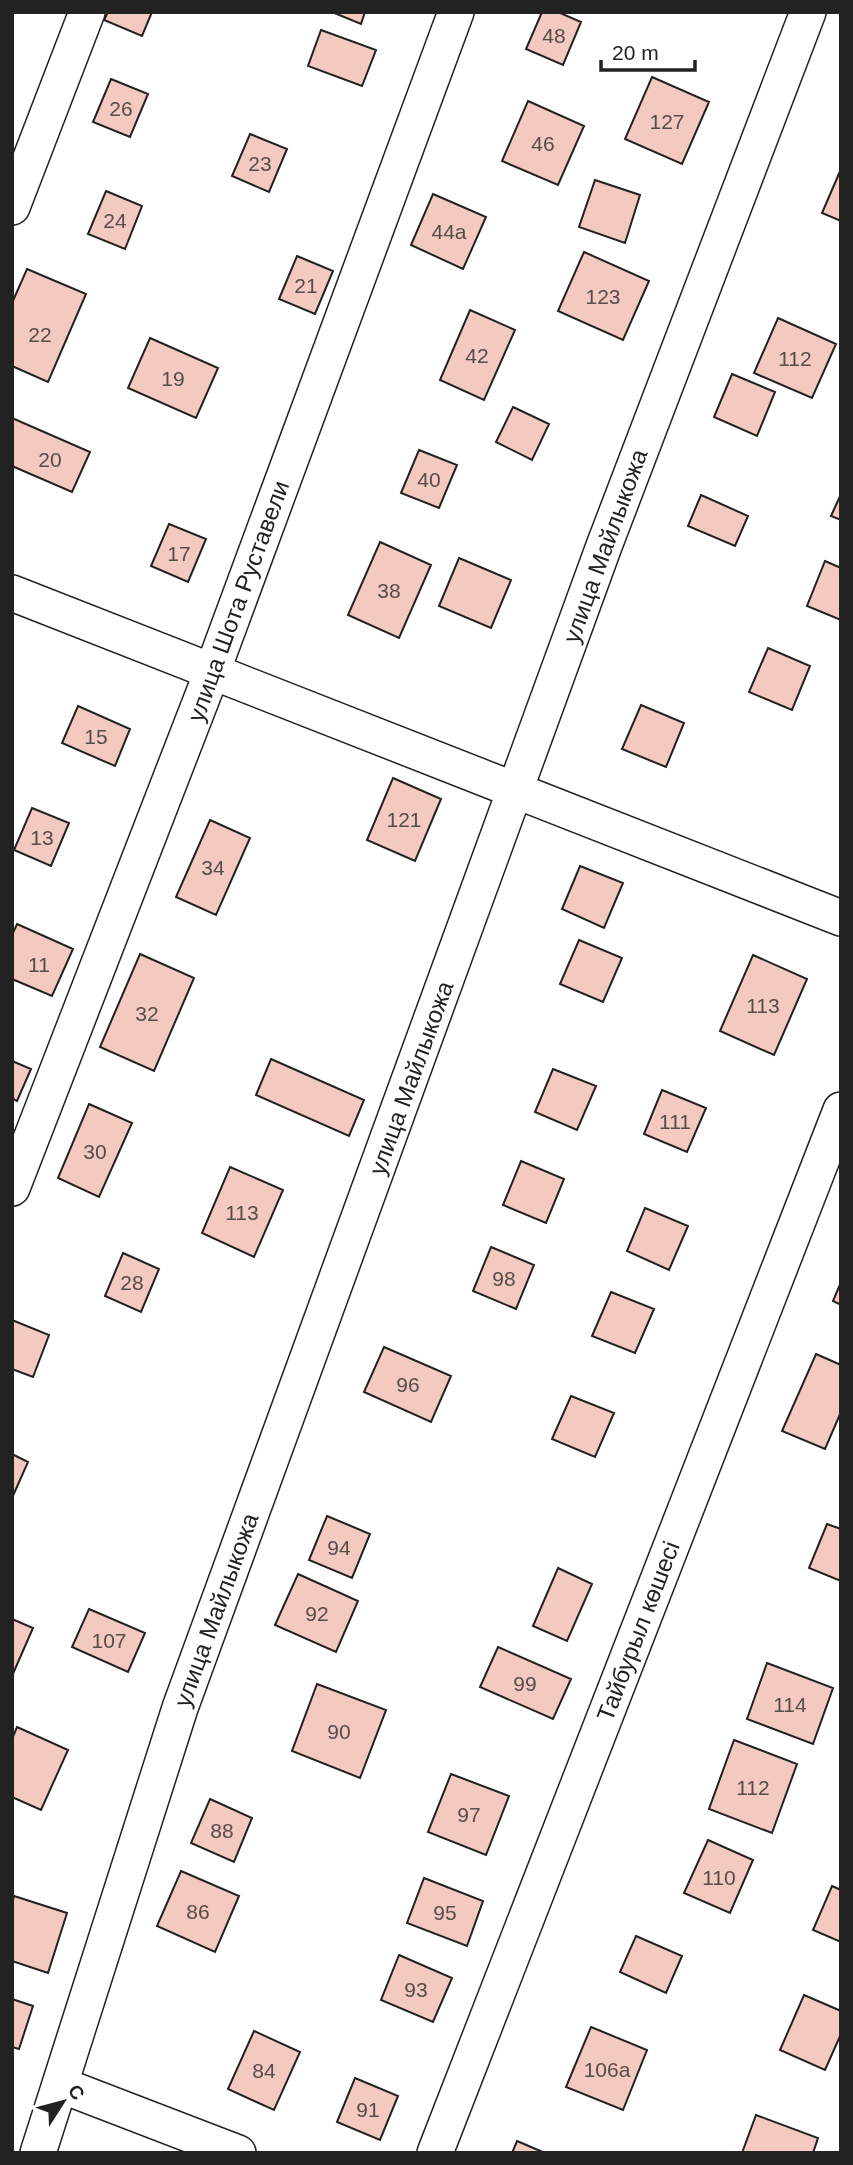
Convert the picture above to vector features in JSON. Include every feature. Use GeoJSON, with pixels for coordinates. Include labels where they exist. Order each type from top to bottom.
{"type":"FeatureCollection","features":[{"type":"Feature","properties":{"kind":"street"},"geometry":{"type":"LineString","coordinates":[[12,207],[87,12]]}},
{"type":"Feature","properties":{"kind":"street","name":"улица Шота Руставели"},"geometry":{"type":"LineString","coordinates":[[12,1188],[212,672],[456,12]]}},
{"type":"Feature","properties":{"kind":"street","name":"улица Майлыкожа"},"geometry":{"type":"LineString","coordinates":[[38,2153],[180,1708],[604,546],[808,12]]}},
{"type":"Feature","properties":{"kind":"street"},"geometry":{"type":"LineString","coordinates":[[12,593],[841,918]]}},
{"type":"Feature","properties":{"kind":"street","name":"Тайбурыл көшесі"},"geometry":{"type":"LineString","coordinates":[[435,2153],[841,1110]]}},
{"type":"Feature","properties":{"kind":"street"},"geometry":{"type":"LineString","coordinates":[[61,2085],[238,2153]]}},
{"type":"Feature","properties":{"kind":"building"},"geometry":{"type":"Polygon","coordinates":[[[108,12],[152,12],[142,36],[104,20],[108,12]]]}},
{"type":"Feature","properties":{"kind":"building"},"geometry":{"type":"Polygon","coordinates":[[[332,12],[365,12],[361,24],[332,12]]]}},
{"type":"Feature","properties":{"kind":"building"},"geometry":{"type":"Polygon","coordinates":[[[542,12],[558,12],[581,22],[563,65],[526,49],[542,12]]]}},
{"type":"Feature","properties":{"kind":"building"},"geometry":{"type":"Polygon","coordinates":[[[321,30],[376,50],[362,86],[308,66],[321,30]]]}},
{"type":"Feature","properties":{"kind":"building"},"geometry":{"type":"Polygon","coordinates":[[[652,77],[709,102],[682,164],[625,139],[652,77]]]}},
{"type":"Feature","properties":{"kind":"building"},"geometry":{"type":"Polygon","coordinates":[[[111,79],[148,94],[130,137],[93,122],[111,79]]]}},
{"type":"Feature","properties":{"kind":"building"},"geometry":{"type":"Polygon","coordinates":[[[528,101],[584,126],[558,185],[502,161],[528,101]]]}},
{"type":"Feature","properties":{"kind":"building"},"geometry":{"type":"Polygon","coordinates":[[[250,134],[287,149],[269,192],[232,176],[250,134]]]}},
{"type":"Feature","properties":{"kind":"building"},"geometry":{"type":"Polygon","coordinates":[[[841,169],[841,221],[822,213],[841,169]]]}},
{"type":"Feature","properties":{"kind":"building"},"geometry":{"type":"Polygon","coordinates":[[[595,180],[640,195],[625,243],[579,227],[595,180]]]}},
{"type":"Feature","properties":{"kind":"building"},"geometry":{"type":"Polygon","coordinates":[[[106,191],[142,206],[125,249],[88,234],[106,191]]]}},
{"type":"Feature","properties":{"kind":"building"},"geometry":{"type":"Polygon","coordinates":[[[433,194],[486,217],[463,269],[411,245],[433,194]]]}},
{"type":"Feature","properties":{"kind":"building"},"geometry":{"type":"Polygon","coordinates":[[[584,252],[649,281],[623,340],[558,311],[584,252]]]}},
{"type":"Feature","properties":{"kind":"building"},"geometry":{"type":"Polygon","coordinates":[[[297,256],[333,271],[315,314],[279,299],[297,256]]]}},
{"type":"Feature","properties":{"kind":"building"},"geometry":{"type":"Polygon","coordinates":[[[27,269],[86,294],[48,382],[12,366],[12,303],[27,269]]]}},
{"type":"Feature","properties":{"kind":"building"},"geometry":{"type":"Polygon","coordinates":[[[470,310],[515,330],[484,400],[440,380],[470,310]]]}},
{"type":"Feature","properties":{"kind":"building"},"geometry":{"type":"Polygon","coordinates":[[[778,318],[836,344],[812,398],[754,373],[778,318]]]}},
{"type":"Feature","properties":{"kind":"building"},"geometry":{"type":"Polygon","coordinates":[[[150,338],[218,368],[196,418],[128,388],[150,338]]]}},
{"type":"Feature","properties":{"kind":"building"},"geometry":{"type":"Polygon","coordinates":[[[732,374],[775,392],[757,436],[714,417],[732,374]]]}},
{"type":"Feature","properties":{"kind":"building"},"geometry":{"type":"Polygon","coordinates":[[[513,407],[549,424],[532,460],[496,442],[513,407]]]}},
{"type":"Feature","properties":{"kind":"building"},"geometry":{"type":"Polygon","coordinates":[[[12,418],[90,452],[72,492],[12,466],[12,418]]]}},
{"type":"Feature","properties":{"kind":"building"},"geometry":{"type":"Polygon","coordinates":[[[419,450],[457,465],[439,508],[401,493],[419,450]]]}},
{"type":"Feature","properties":{"kind":"building"},"geometry":{"type":"Polygon","coordinates":[[[841,494],[841,520],[831,516],[841,494]]]}},
{"type":"Feature","properties":{"kind":"building"},"geometry":{"type":"Polygon","coordinates":[[[701,495],[748,516],[735,546],[688,526],[701,495]]]}},
{"type":"Feature","properties":{"kind":"building"},"geometry":{"type":"Polygon","coordinates":[[[169,524],[206,539],[188,582],[151,566],[169,524]]]}},
{"type":"Feature","properties":{"kind":"building"},"geometry":{"type":"Polygon","coordinates":[[[380,542],[431,565],[399,638],[348,615],[380,542]]]}},
{"type":"Feature","properties":{"kind":"building"},"geometry":{"type":"Polygon","coordinates":[[[459,558],[511,580],[491,628],[439,606],[459,558]]]}},
{"type":"Feature","properties":{"kind":"building"},"geometry":{"type":"Polygon","coordinates":[[[825,561],[841,568],[841,620],[807,606],[825,561]]]}},
{"type":"Feature","properties":{"kind":"building"},"geometry":{"type":"Polygon","coordinates":[[[768,648],[810,666],[792,710],[749,692],[768,648]]]}},
{"type":"Feature","properties":{"kind":"building"},"geometry":{"type":"Polygon","coordinates":[[[641,705],[684,723],[666,767],[622,749],[641,705]]]}},
{"type":"Feature","properties":{"kind":"building"},"geometry":{"type":"Polygon","coordinates":[[[78,706],[130,729],[115,766],[62,743],[78,706]]]}},
{"type":"Feature","properties":{"kind":"building"},"geometry":{"type":"Polygon","coordinates":[[[393,778],[441,799],[415,861],[367,840],[393,778]]]}},
{"type":"Feature","properties":{"kind":"building"},"geometry":{"type":"Polygon","coordinates":[[[32,808],[69,823],[51,866],[14,850],[32,808]]]}},
{"type":"Feature","properties":{"kind":"building"},"geometry":{"type":"Polygon","coordinates":[[[210,820],[250,838],[216,915],[176,897],[210,820]]]}},
{"type":"Feature","properties":{"kind":"building"},"geometry":{"type":"Polygon","coordinates":[[[580,866],[623,883],[604,928],[562,909],[580,866]]]}},
{"type":"Feature","properties":{"kind":"building"},"geometry":{"type":"Polygon","coordinates":[[[17,924],[73,949],[52,996],[12,979],[12,935],[17,924]]]}},
{"type":"Feature","properties":{"kind":"building"},"geometry":{"type":"Polygon","coordinates":[[[579,940],[622,958],[603,1002],[560,984],[579,940]]]}},
{"type":"Feature","properties":{"kind":"building"},"geometry":{"type":"Polygon","coordinates":[[[140,954],[194,978],[154,1071],[100,1047],[140,954]]]}},
{"type":"Feature","properties":{"kind":"building"},"geometry":{"type":"Polygon","coordinates":[[[753,955],[807,979],[774,1055],[720,1031],[753,955]]]}},
{"type":"Feature","properties":{"kind":"building"},"geometry":{"type":"Polygon","coordinates":[[[271,1059],[364,1100],[349,1136],[256,1095],[271,1059]]]}},
{"type":"Feature","properties":{"kind":"building"},"geometry":{"type":"Polygon","coordinates":[[[12,1061],[31,1069],[17,1101],[12,1098],[12,1061]]]}},
{"type":"Feature","properties":{"kind":"building"},"geometry":{"type":"Polygon","coordinates":[[[553,1069],[596,1086],[577,1130],[535,1112],[553,1069]]]}},
{"type":"Feature","properties":{"kind":"building"},"geometry":{"type":"Polygon","coordinates":[[[662,1090],[706,1108],[687,1152],[644,1134],[662,1090]]]}},
{"type":"Feature","properties":{"kind":"building"},"geometry":{"type":"Polygon","coordinates":[[[89,1104],[132,1123],[99,1197],[58,1178],[89,1104]]]}},
{"type":"Feature","properties":{"kind":"building"},"geometry":{"type":"Polygon","coordinates":[[[521,1161],[564,1179],[546,1223],[503,1205],[521,1161]]]}},
{"type":"Feature","properties":{"kind":"building"},"geometry":{"type":"Polygon","coordinates":[[[230,1167],[283,1190],[254,1257],[202,1233],[230,1167]]]}},
{"type":"Feature","properties":{"kind":"building"},"geometry":{"type":"Polygon","coordinates":[[[645,1208],[688,1226],[669,1270],[627,1251],[645,1208]]]}},
{"type":"Feature","properties":{"kind":"building"},"geometry":{"type":"Polygon","coordinates":[[[491,1247],[534,1265],[516,1309],[473,1291],[491,1247]]]}},
{"type":"Feature","properties":{"kind":"building"},"geometry":{"type":"Polygon","coordinates":[[[123,1253],[159,1269],[141,1312],[105,1296],[123,1253]]]}},
{"type":"Feature","properties":{"kind":"building"},"geometry":{"type":"Polygon","coordinates":[[[841,1282],[841,1305],[833,1301],[841,1282]]]}},
{"type":"Feature","properties":{"kind":"building"},"geometry":{"type":"Polygon","coordinates":[[[611,1292],[654,1309],[635,1353],[592,1336],[611,1292]]]}},
{"type":"Feature","properties":{"kind":"building"},"geometry":{"type":"Polygon","coordinates":[[[12,1320],[49,1335],[33,1377],[12,1369],[12,1320]]]}},
{"type":"Feature","properties":{"kind":"building"},"geometry":{"type":"Polygon","coordinates":[[[384,1347],[451,1376],[431,1422],[364,1392],[384,1347]]]}},
{"type":"Feature","properties":{"kind":"building"},"geometry":{"type":"Polygon","coordinates":[[[816,1354],[841,1365],[841,1412],[825,1449],[782,1431],[816,1354]]]}},
{"type":"Feature","properties":{"kind":"building"},"geometry":{"type":"Polygon","coordinates":[[[571,1396],[614,1413],[595,1457],[552,1439],[571,1396]]]}},
{"type":"Feature","properties":{"kind":"building"},"geometry":{"type":"Polygon","coordinates":[[[12,1454],[28,1462],[12,1498],[12,1454]]]}},
{"type":"Feature","properties":{"kind":"building"},"geometry":{"type":"Polygon","coordinates":[[[327,1516],[370,1534],[352,1578],[309,1560],[327,1516]]]}},
{"type":"Feature","properties":{"kind":"building"},"geometry":{"type":"Polygon","coordinates":[[[827,1524],[841,1529],[841,1581],[809,1568],[827,1524]]]}},
{"type":"Feature","properties":{"kind":"building"},"geometry":{"type":"Polygon","coordinates":[[[558,1568],[592,1584],[567,1641],[533,1626],[558,1568]]]}},
{"type":"Feature","properties":{"kind":"building"},"geometry":{"type":"Polygon","coordinates":[[[298,1574],[358,1601],[336,1652],[275,1625],[298,1574]]]}},
{"type":"Feature","properties":{"kind":"building"},"geometry":{"type":"Polygon","coordinates":[[[89,1609],[145,1633],[128,1672],[72,1647],[89,1609]]]}},
{"type":"Feature","properties":{"kind":"building"},"geometry":{"type":"Polygon","coordinates":[[[12,1619],[33,1628],[12,1676],[12,1619]]]}},
{"type":"Feature","properties":{"kind":"building"},"geometry":{"type":"Polygon","coordinates":[[[498,1647],[571,1679],[553,1719],[480,1687],[498,1647]]]}},
{"type":"Feature","properties":{"kind":"building"},"geometry":{"type":"Polygon","coordinates":[[[767,1663],[833,1688],[813,1744],[747,1719],[767,1663]]]}},
{"type":"Feature","properties":{"kind":"building"},"geometry":{"type":"Polygon","coordinates":[[[317,1684],[386,1710],[360,1778],[292,1751],[317,1684]]]}},
{"type":"Feature","properties":{"kind":"building"},"geometry":{"type":"Polygon","coordinates":[[[17,1727],[68,1750],[41,1810],[12,1797],[12,1739],[17,1727]]]}},
{"type":"Feature","properties":{"kind":"building"},"geometry":{"type":"Polygon","coordinates":[[[734,1740],[797,1764],[772,1833],[709,1809],[734,1740]]]}},
{"type":"Feature","properties":{"kind":"building"},"geometry":{"type":"Polygon","coordinates":[[[451,1774],[509,1796],[486,1855],[428,1832],[451,1774]]]}},
{"type":"Feature","properties":{"kind":"building"},"geometry":{"type":"Polygon","coordinates":[[[210,1799],[252,1818],[234,1862],[191,1843],[210,1799]]]}},
{"type":"Feature","properties":{"kind":"building"},"geometry":{"type":"Polygon","coordinates":[[[708,1840],[753,1860],[730,1913],[684,1893],[708,1840]]]}},
{"type":"Feature","properties":{"kind":"building"},"geometry":{"type":"Polygon","coordinates":[[[181,1871],[239,1896],[215,1952],[157,1926],[181,1871]]]}},
{"type":"Feature","properties":{"kind":"building"},"geometry":{"type":"Polygon","coordinates":[[[424,1878],[483,1901],[467,1946],[407,1923],[424,1878]]]}},
{"type":"Feature","properties":{"kind":"building"},"geometry":{"type":"Polygon","coordinates":[[[832,1886],[841,1890],[841,1942],[813,1930],[832,1886]]]}},
{"type":"Feature","properties":{"kind":"building"},"geometry":{"type":"Polygon","coordinates":[[[14,1896],[67,1913],[48,1973],[12,1961],[14,1896]]]}},
{"type":"Feature","properties":{"kind":"building"},"geometry":{"type":"Polygon","coordinates":[[[636,1936],[682,1956],[666,1993],[620,1972],[636,1936]]]}},
{"type":"Feature","properties":{"kind":"building"},"geometry":{"type":"Polygon","coordinates":[[[399,1955],[452,1978],[433,2022],[381,2000],[399,1955]]]}},
{"type":"Feature","properties":{"kind":"building"},"geometry":{"type":"Polygon","coordinates":[[[804,1995],[841,2011],[841,2034],[825,2070],[780,2050],[804,1995]]]}},
{"type":"Feature","properties":{"kind":"building"},"geometry":{"type":"Polygon","coordinates":[[[12,1999],[33,2006],[19,2049],[12,2047],[12,1999]]]}},
{"type":"Feature","properties":{"kind":"building"},"geometry":{"type":"Polygon","coordinates":[[[591,2027],[647,2050],[623,2110],[566,2087],[591,2027]]]}},
{"type":"Feature","properties":{"kind":"building"},"geometry":{"type":"Polygon","coordinates":[[[254,2031],[300,2052],[274,2110],[228,2089],[254,2031]]]}},
{"type":"Feature","properties":{"kind":"building"},"geometry":{"type":"Polygon","coordinates":[[[355,2078],[398,2096],[380,2140],[337,2122],[355,2078]]]}},
{"type":"Feature","properties":{"kind":"building"},"geometry":{"type":"Polygon","coordinates":[[[756,2115],[818,2138],[813,2153],[742,2153],[756,2115]]]}},
{"type":"Feature","properties":{"kind":"building"},"geometry":{"type":"Polygon","coordinates":[[[517,2141],[545,2153],[512,2153],[517,2141]]]}}]}
